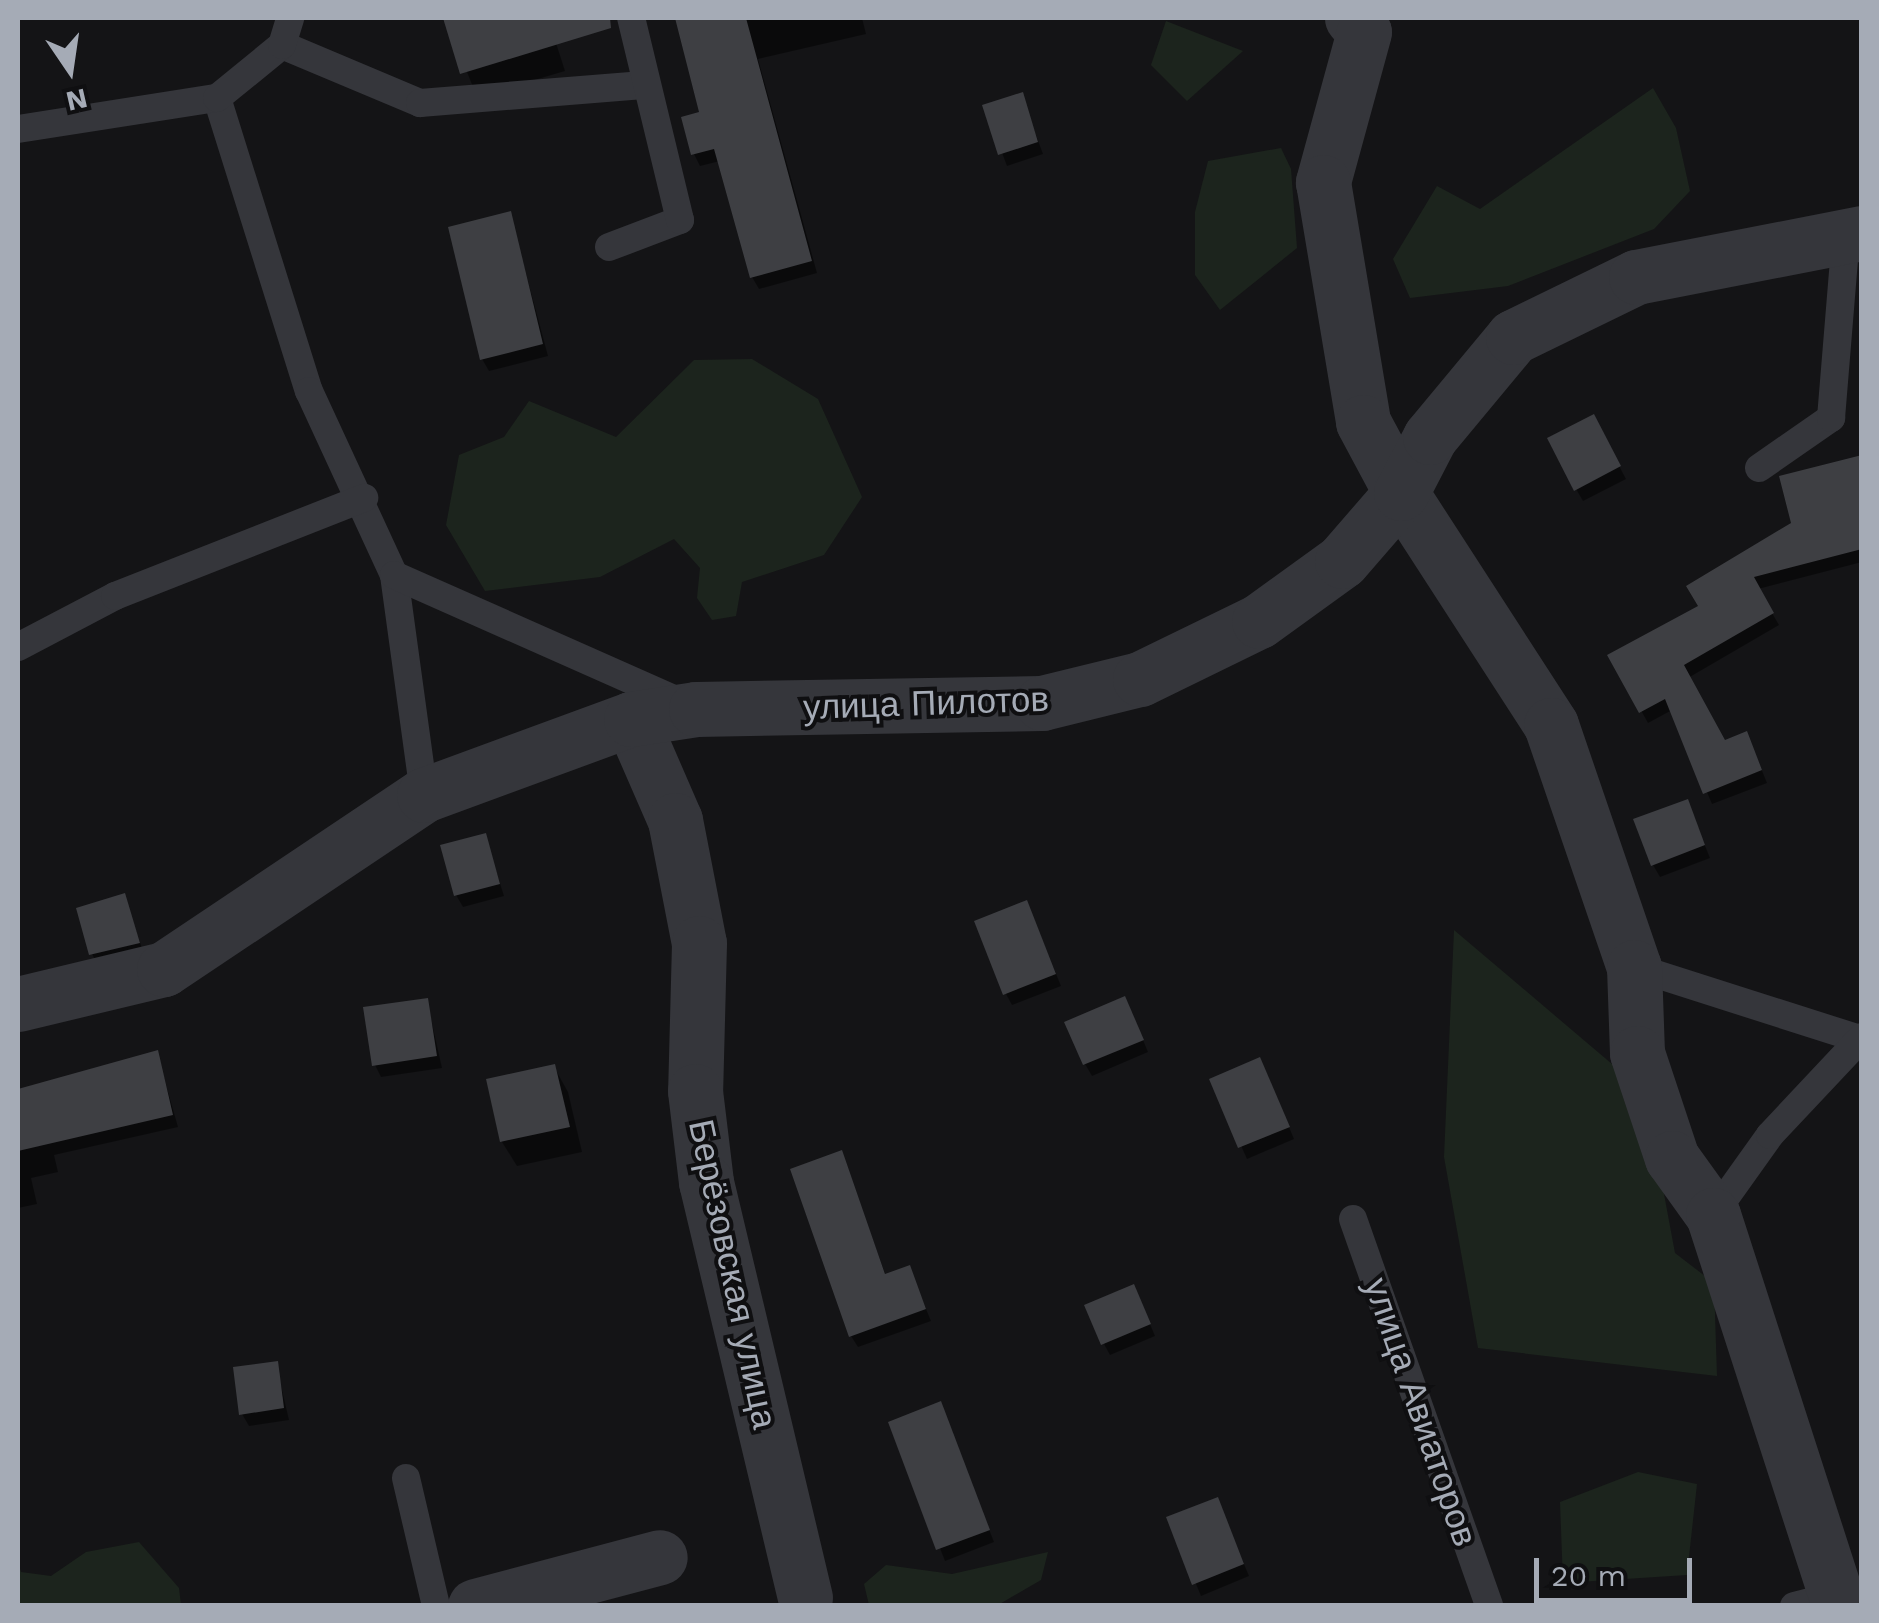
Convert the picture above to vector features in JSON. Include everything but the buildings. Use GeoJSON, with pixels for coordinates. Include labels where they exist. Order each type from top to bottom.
{"type":"FeatureCollection","features":[{"type":"Feature","properties":{"kind":"street"},"geometry":{"type":"LineString","coordinates":[[1352,18],[1364,32],[1322,182],[1363,422],[1401,493],[1551,725],[1634,967],[1637,1053],[1672,1158],[1713,1215],[1823,1602]]}},
{"type":"Feature","properties":{"kind":"street","name":"улица Пилотов"},"geometry":{"type":"LineString","coordinates":[[18,1004],[164,970],[309,866],[424,795],[631,719],[696,708],[966,709],[1042,703],[1140,680],[1273,611],[1342,561],[1401,493],[1430,437],[1513,337],[1636,277],[1854,235]]}},
{"type":"Feature","properties":{"kind":"street","name":"Берёзовская улица"},"geometry":{"type":"LineString","coordinates":[[631,719],[675,820],[699,944],[695,1091],[706,1182],[805,1597]]}},
{"type":"Feature","properties":{"kind":"street"},"geometry":{"type":"LineString","coordinates":[[475,1606],[660,1557]]}},
{"type":"Feature","properties":{"kind":"lane"},"geometry":{"type":"LineString","coordinates":[[609,247],[680,220],[643,85],[631,18]]}},
{"type":"Feature","properties":{"kind":"lane"},"geometry":{"type":"LineString","coordinates":[[18,129],[216,98],[286,31],[420,104],[643,85]]}},
{"type":"Feature","properties":{"kind":"lane"},"geometry":{"type":"LineString","coordinates":[[216,98],[308,392],[364,498],[394,575],[424,795]]}},
{"type":"Feature","properties":{"kind":"lane"},"geometry":{"type":"LineString","coordinates":[[1759,468],[1831,418],[1854,235]]}},
{"type":"Feature","properties":{"kind":"lane"},"geometry":{"type":"LineString","coordinates":[[18,647],[115,596],[364,498]]}},
{"type":"Feature","properties":{"kind":"lane"},"geometry":{"type":"LineString","coordinates":[[394,575],[696,708]]}},
{"type":"Feature","properties":{"kind":"lane"},"geometry":{"type":"LineString","coordinates":[[1634,967],[1859,1038],[1770,1135],[1713,1215]]}},
{"type":"Feature","properties":{"kind":"lane","name":"улица Авиаторов"},"geometry":{"type":"LineString","coordinates":[[1353,1218],[1489,1606]]}},
{"type":"Feature","properties":{"kind":"lane"},"geometry":{"type":"LineString","coordinates":[[406,1478],[436,1606]]}},
{"type":"Feature","properties":{"kind":"shaded area"},"geometry":{"type":"Polygon","coordinates":[[[1166,21],[1243,51],[1187,101],[1151,65],[1166,21]]]}},
{"type":"Feature","properties":{"kind":"shaded area"},"geometry":{"type":"Polygon","coordinates":[[[1653,88],[1676,128],[1690,191],[1654,229],[1508,286],[1410,298],[1393,259],[1437,186],[1480,209],[1653,88]]]}},
{"type":"Feature","properties":{"kind":"shaded area"},"geometry":{"type":"Polygon","coordinates":[[[1281,148],[1291,169],[1297,248],[1220,310],[1195,275],[1195,212],[1208,161],[1281,148]]]}},
{"type":"Feature","properties":{"kind":"shaded area"},"geometry":{"type":"Polygon","coordinates":[[[752,359],[818,399],[862,497],[824,555],[742,582],[736,616],[712,620],[697,598],[700,568],[674,539],[600,577],[485,591],[446,525],[459,455],[504,437],[529,401],[616,437],[694,360],[752,359]]]}},
{"type":"Feature","properties":{"kind":"shaded area"},"geometry":{"type":"Polygon","coordinates":[[[1454,930],[1645,1092],[1675,1253],[1714,1283],[1717,1376],[1478,1348],[1444,1157],[1454,930]]]}},
{"type":"Feature","properties":{"kind":"shaded area"},"geometry":{"type":"Polygon","coordinates":[[[1638,1472],[1697,1484],[1687,1575],[1563,1583],[1560,1502],[1638,1472]]]}},
{"type":"Feature","properties":{"kind":"shaded area"},"geometry":{"type":"Polygon","coordinates":[[[139,1542],[179,1588],[181,1605],[18,1605],[18,1562],[21,1572],[51,1576],[86,1552],[139,1542]]]}},
{"type":"Feature","properties":{"kind":"shaded area"},"geometry":{"type":"Polygon","coordinates":[[[1048,1552],[1041,1580],[998,1605],[869,1605],[864,1584],[886,1565],[952,1574],[1048,1552]]]}}]}
